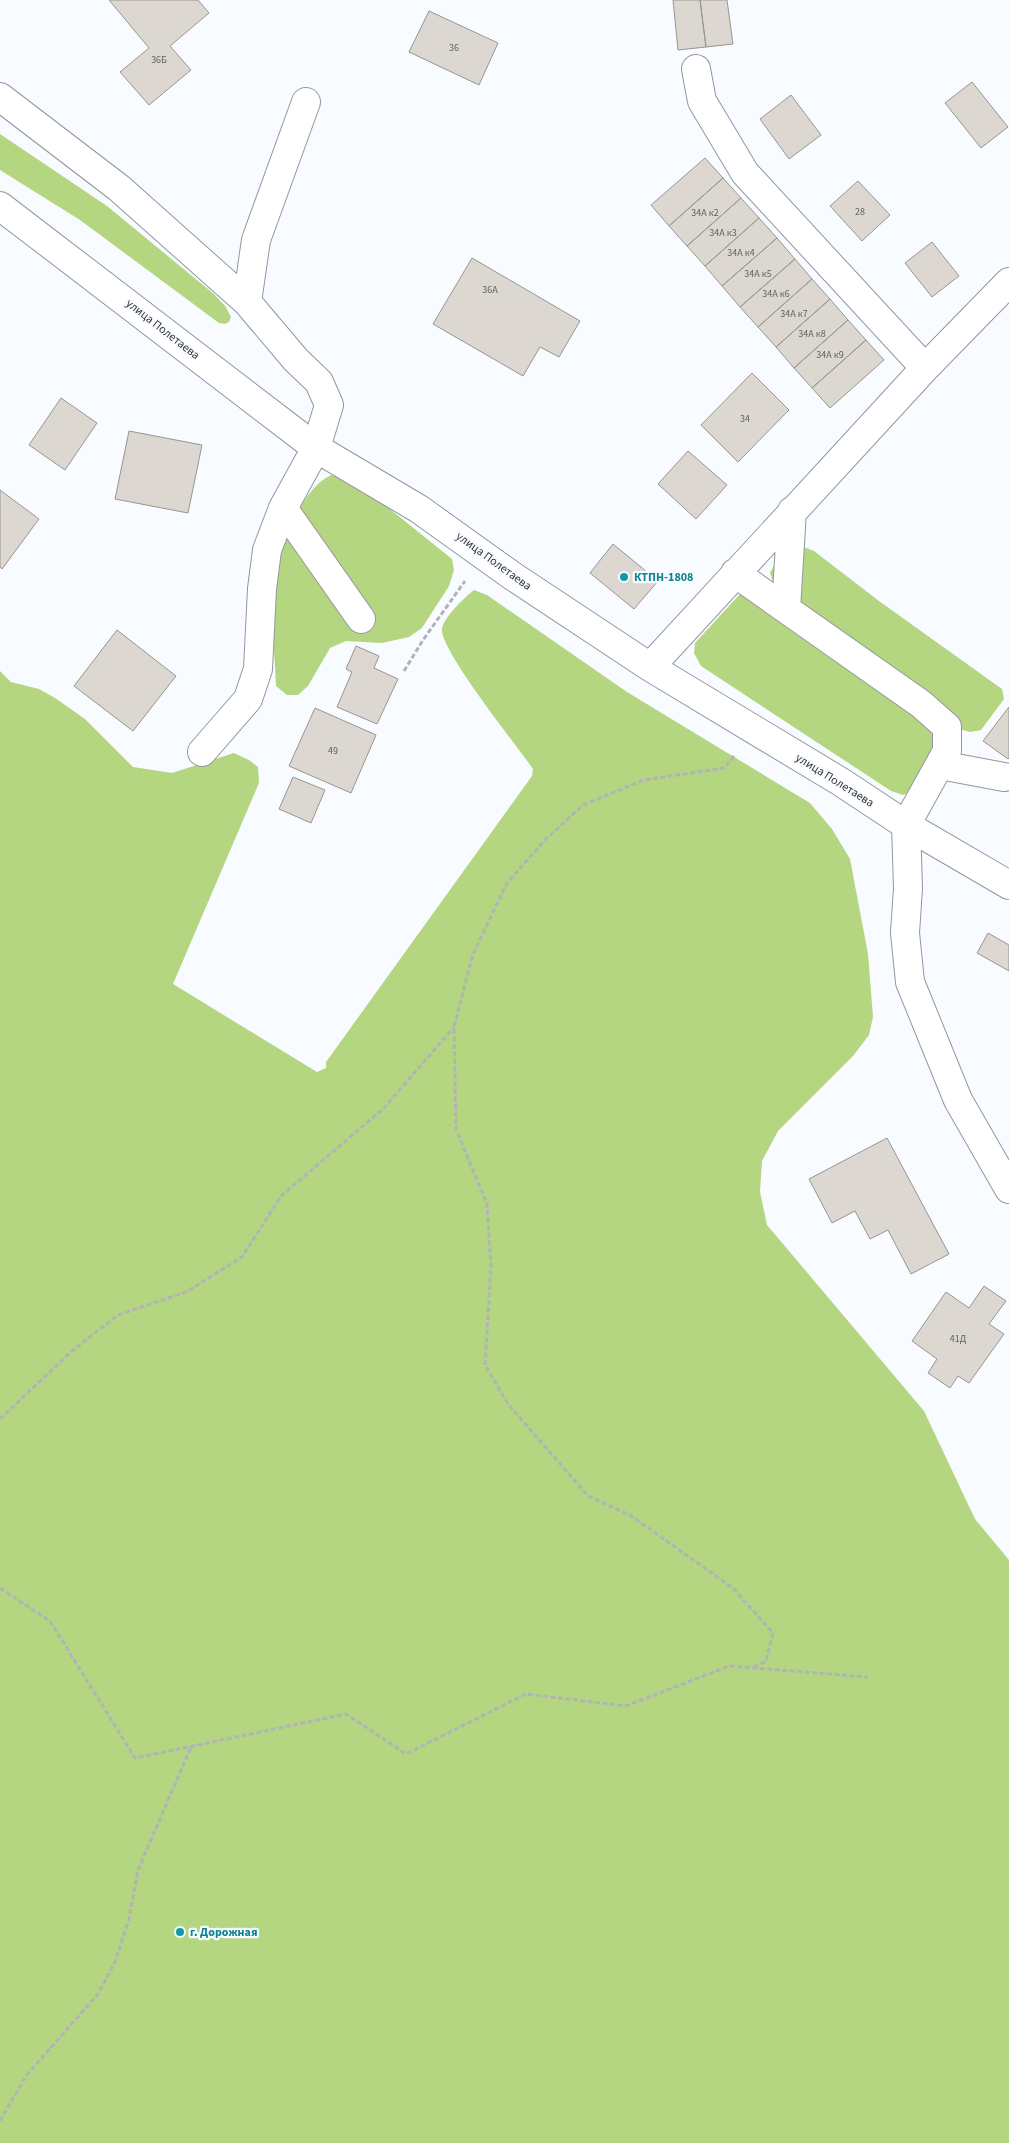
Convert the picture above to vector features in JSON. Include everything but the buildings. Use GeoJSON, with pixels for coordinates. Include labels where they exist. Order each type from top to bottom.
{"type":"FeatureCollection","features":[{"type":"Feature","properties":{"kind":"street"},"geometry":{"type":"LineString","coordinates":[[696,69],[702,101],[745,174],[925,368]]}},
{"type":"Feature","properties":{"kind":"street"},"geometry":{"type":"LineString","coordinates":[[0,97],[119,188],[247,302],[296,360],[319,382],[329,405],[316,448],[283,508],[267,550],[262,589],[258,669],[248,699],[202,752]]}},
{"type":"Feature","properties":{"kind":"street"},"geometry":{"type":"LineString","coordinates":[[247,302],[256,240],[306,102]]}},
{"type":"Feature","properties":{"kind":"street","name":"улица Полетаева"},"geometry":{"type":"LineString","coordinates":[[0,206],[316,448],[419,509],[514,577],[650,667],[755,730],[906,825],[1009,885]]}},
{"type":"Feature","properties":{"kind":"street"},"geometry":{"type":"LineString","coordinates":[[650,667],[925,368],[1009,282]]}},
{"type":"Feature","properties":{"kind":"street"},"geometry":{"type":"LineString","coordinates":[[283,508],[360,619]]}},
{"type":"Feature","properties":{"kind":"street"},"geometry":{"type":"LineString","coordinates":[[786,609],[792,511]]}},
{"type":"Feature","properties":{"kind":"street"},"geometry":{"type":"LineString","coordinates":[[735,573],[921,704],[947,727],[947,751],[906,825],[908,888],[905,933],[910,982],[958,1100],[1009,1189]]}},
{"type":"Feature","properties":{"kind":"street"},"geometry":{"type":"LineString","coordinates":[[940,765],[1004,777]]}},
{"type":"Feature","properties":{"kind":"path"},"geometry":{"type":"LineString","coordinates":[[404,671],[423,640],[467,578]]}},
{"type":"Feature","properties":{"kind":"path"},"geometry":{"type":"LineString","coordinates":[[752,1668],[766,1661],[773,1633],[733,1588],[630,1515],[588,1496],[508,1404],[485,1365],[491,1266],[487,1204],[456,1129],[454,1027],[473,954],[507,883],[545,840],[583,805],[635,784],[653,778],[724,768],[755,730]]}},
{"type":"Feature","properties":{"kind":"path"},"geometry":{"type":"LineString","coordinates":[[0,1419],[73,1350],[118,1315],[186,1292],[242,1258],[281,1196],[382,1109],[454,1027]]}},
{"type":"Feature","properties":{"kind":"path"},"geometry":{"type":"LineString","coordinates":[[0,1588],[50,1621],[135,1758],[346,1714],[406,1754],[526,1694],[626,1706],[729,1666],[868,1678]]}},
{"type":"Feature","properties":{"kind":"path"},"geometry":{"type":"LineString","coordinates":[[0,2121],[26,2076],[98,1994],[115,1962],[129,1919],[138,1870],[191,1747]]}},
{"type":"Feature","properties":{"kind":"green space"},"geometry":{"type":"Polygon","coordinates":[[[0,134],[107,206],[214,294],[226,307],[231,317],[229,322],[225,324],[219,323],[80,220],[0,170],[0,134]]]}},
{"type":"Feature","properties":{"kind":"green space"},"geometry":{"type":"Polygon","coordinates":[[[331,475],[355,481],[452,559],[454,570],[449,586],[422,628],[409,637],[382,643],[346,641],[330,648],[308,686],[298,695],[287,695],[276,686],[273,598],[278,565],[283,547],[298,511],[307,496],[331,475]]]}},
{"type":"Feature","properties":{"kind":"green space"},"geometry":{"type":"Polygon","coordinates":[[[801,546],[814,551],[879,601],[1002,689],[1004,699],[981,730],[970,732],[959,729],[774,584],[770,573],[776,562],[801,546]]]}},
{"type":"Feature","properties":{"kind":"green space"},"geometry":{"type":"Polygon","coordinates":[[[474,590],[487,595],[627,692],[810,803],[832,829],[850,859],[868,954],[873,1017],[869,1035],[853,1056],[778,1131],[762,1161],[760,1192],[767,1225],[924,1411],[975,1519],[1009,1560],[1009,2143],[0,2143],[0,671],[11,682],[39,689],[85,719],[133,767],[172,773],[234,753],[249,760],[258,767],[259,783],[173,984],[317,1072],[326,1068],[326,1062],[532,776],[533,769],[480,698],[452,655],[444,639],[442,628],[447,618],[474,590]]]}},
{"type":"Feature","properties":{"kind":"green space"},"geometry":{"type":"Polygon","coordinates":[[[740,594],[747,594],[911,713],[931,732],[935,743],[932,754],[910,792],[903,795],[891,791],[701,666],[694,653],[695,643],[740,594]]]}},
{"type":"Feature","properties":{"kind":"place","name":"КТПН-1808"},"geometry":{"type":"Point","coordinates":[624,577]}},
{"type":"Feature","properties":{"kind":"place","name":"г. Дорожная"},"geometry":{"type":"Point","coordinates":[180,1932]}}]}
